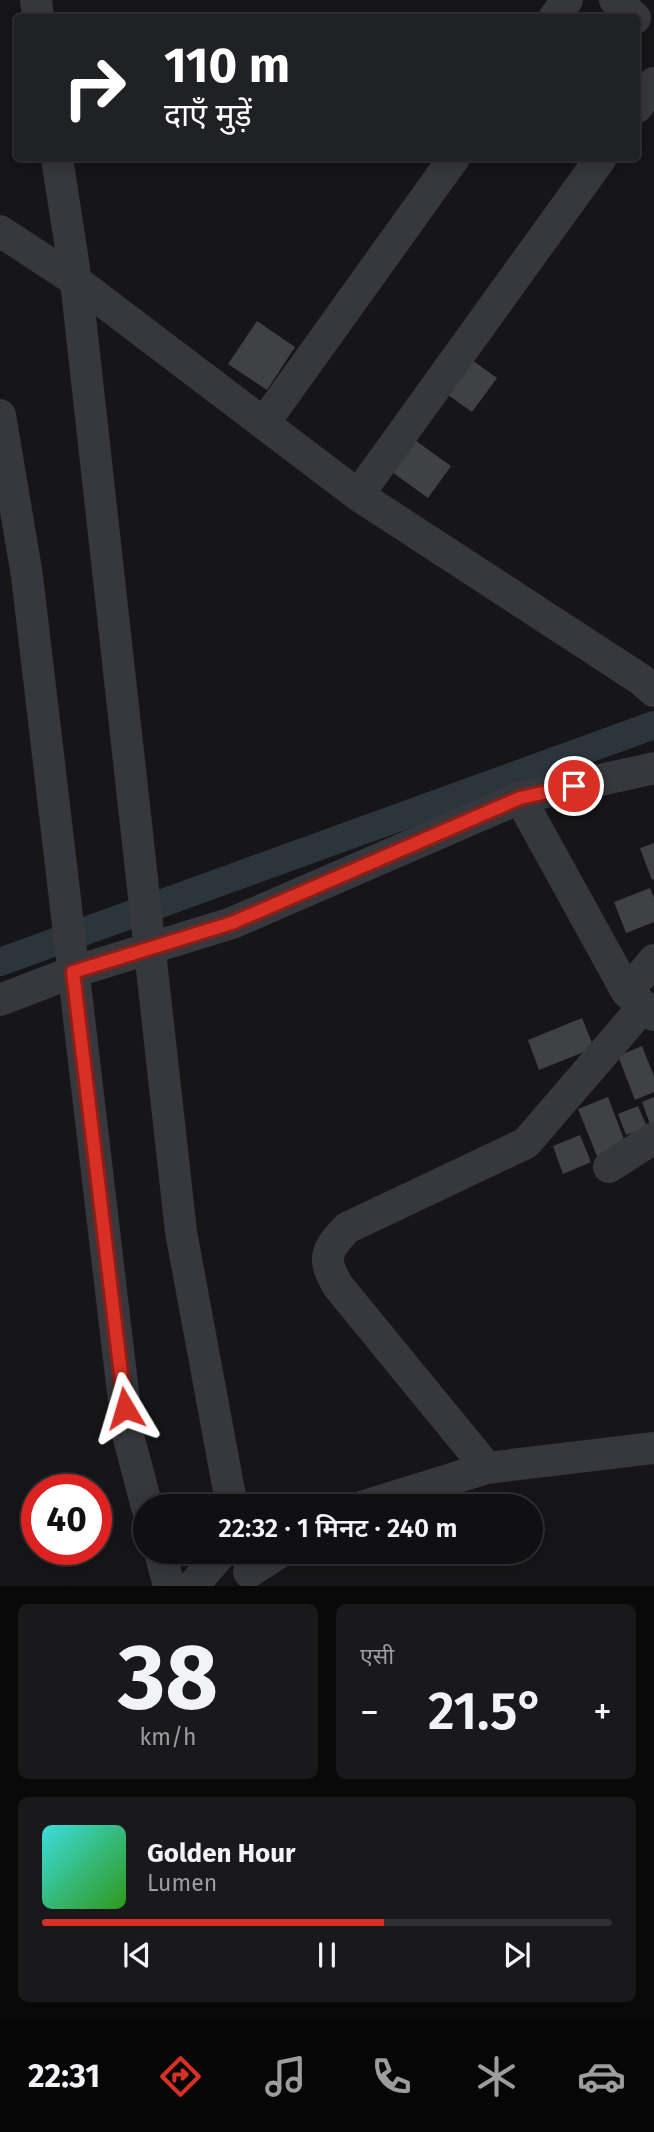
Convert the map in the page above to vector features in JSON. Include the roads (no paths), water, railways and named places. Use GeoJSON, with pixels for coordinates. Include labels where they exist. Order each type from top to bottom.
{"type":"FeatureCollection","features":[{"type":"Feature","properties":{"kind":"street"},"geometry":{"type":"LineString","coordinates":[[615,0],[631,14]]}},
{"type":"Feature","properties":{"kind":"street"},"geometry":{"type":"LineString","coordinates":[[640,22],[654,34]]}},
{"type":"Feature","properties":{"kind":"street"},"geometry":{"type":"LineString","coordinates":[[640,103],[654,83]]}},
{"type":"Feature","properties":{"kind":"street"},"geometry":{"type":"LineString","coordinates":[[57,161],[76,281],[181,1233],[230,1494]]}},
{"type":"Feature","properties":{"kind":"street"},"geometry":{"type":"LineString","coordinates":[[264,423],[452,161]]}},
{"type":"Feature","properties":{"kind":"street"},"geometry":{"type":"LineString","coordinates":[[358,495],[599,161]]}},
{"type":"Feature","properties":{"kind":"street"},"geometry":{"type":"LineString","coordinates":[[0,232],[76,281],[358,495],[654,691]]}},
{"type":"Feature","properties":{"kind":"street"},"geometry":{"type":"LineString","coordinates":[[0,415],[27,576],[128,1435],[144,1494]]}},
{"type":"Feature","properties":{"kind":"street"},"geometry":{"type":"LineString","coordinates":[[0,1000],[72,962],[148,941],[232,923],[520,798],[654,768]]}},
{"type":"Feature","properties":{"kind":"street"},"geometry":{"type":"LineString","coordinates":[[520,798],[641,1005]]}},
{"type":"Feature","properties":{"kind":"street"},"geometry":{"type":"LineString","coordinates":[[487,1468],[338,1286],[327,1266],[330,1245],[347,1228],[526,1143],[641,1005],[654,960]]}},
{"type":"Feature","properties":{"kind":"street"},"geometry":{"type":"LineString","coordinates":[[609,1167],[654,1138]]}},
{"type":"Feature","properties":{"kind":"street"},"geometry":{"type":"LineString","coordinates":[[402,1494],[487,1468],[654,1448]]}},
{"type":"Feature","properties":{"kind":"street"},"geometry":{"type":"LineString","coordinates":[[163,1564],[169,1586]]}},
{"type":"Feature","properties":{"kind":"street"},"geometry":{"type":"LineString","coordinates":[[193,1586],[212,1564]]}},
{"type":"Feature","properties":{"kind":"waterway"},"geometry":{"type":"LineString","coordinates":[[0,962],[654,725]]}}]}
